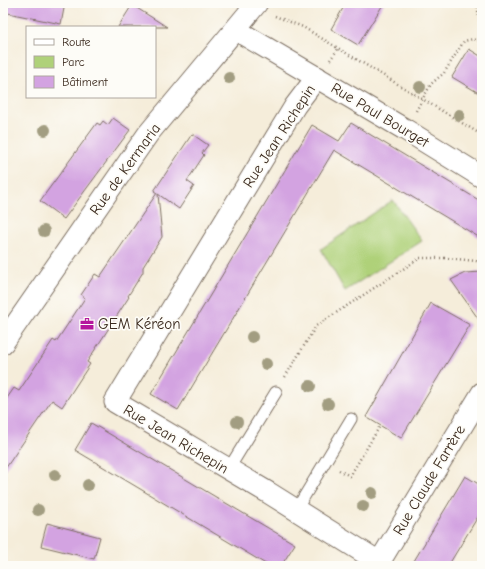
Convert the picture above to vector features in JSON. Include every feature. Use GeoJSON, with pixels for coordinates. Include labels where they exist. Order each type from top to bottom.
{"type":"FeatureCollection","features":[{"type":"Feature","properties":{"kind":"street","name":"Rue de Kermaria"},"geometry":{"type":"LineString","coordinates":[[3,344],[148,134],[236,30],[264,8]]}},
{"type":"Feature","properties":{"kind":"street","name":"Rue Paul Bourget"},"geometry":{"type":"LineString","coordinates":[[236,30],[406,130],[482,177]]}},
{"type":"Feature","properties":{"kind":"street","name":"Rue Jean Richepin"},"geometry":{"type":"LineString","coordinates":[[317,77],[295,106],[115,402],[296,510],[378,564]]}},
{"type":"Feature","properties":{"kind":"street","name":"Rue Claude Farrère"},"geometry":{"type":"LineString","coordinates":[[378,564],[482,393]]}},
{"type":"Feature","properties":{"kind":"lane"},"geometry":{"type":"LineString","coordinates":[[228,470],[276,392]]}},
{"type":"Feature","properties":{"kind":"lane"},"geometry":{"type":"LineString","coordinates":[[296,510],[351,419]]}},
{"type":"Feature","properties":{"kind":"path"},"geometry":{"type":"LineString","coordinates":[[406,130],[431,84],[444,73],[464,41],[473,39],[482,41],[477,3]]}},
{"type":"Feature","properties":{"kind":"path"},"geometry":{"type":"LineString","coordinates":[[264,8],[303,27],[482,134]]}},
{"type":"Feature","properties":{"kind":"path"},"geometry":{"type":"LineString","coordinates":[[276,392],[316,326],[420,258],[447,258],[476,261],[482,264]]}},
{"type":"Feature","properties":{"kind":"path"},"geometry":{"type":"LineString","coordinates":[[335,468],[350,476],[380,426]]}},
{"type":"Feature","properties":{"kind":"green space"},"geometry":{"type":"Polygon","coordinates":[[[393,200],[422,241],[345,291],[321,249],[393,200]]]}},
{"type":"Feature","properties":{"kind":"building"},"geometry":{"type":"Polygon","coordinates":[[[4,3],[65,3],[61,24],[3,12],[4,3]]]}},
{"type":"Feature","properties":{"kind":"building"},"geometry":{"type":"Polygon","coordinates":[[[346,3],[384,3],[358,45],[331,29],[346,3]]]}},
{"type":"Feature","properties":{"kind":"building"},"geometry":{"type":"Polygon","coordinates":[[[132,5],[167,27],[156,26],[119,26],[132,5]]]}},
{"type":"Feature","properties":{"kind":"building"},"geometry":{"type":"Polygon","coordinates":[[[469,49],[482,57],[482,95],[452,77],[469,49]]]}},
{"type":"Feature","properties":{"kind":"building"},"geometry":{"type":"Polygon","coordinates":[[[113,118],[130,130],[64,219],[40,201],[97,123],[100,125],[103,121],[108,125],[113,118]]]}},
{"type":"Feature","properties":{"kind":"building"},"geometry":{"type":"Polygon","coordinates":[[[351,123],[482,202],[482,239],[334,150],[178,410],[151,394],[312,125],[339,141],[351,123]]]}},
{"type":"Feature","properties":{"kind":"building"},"geometry":{"type":"Polygon","coordinates":[[[192,134],[208,145],[202,153],[204,155],[187,181],[194,186],[179,209],[158,194],[162,237],[143,267],[143,272],[128,296],[129,297],[87,362],[90,364],[62,407],[52,400],[3,472],[3,404],[14,388],[19,391],[53,340],[56,342],[85,298],[81,295],[95,274],[100,277],[157,193],[154,191],[192,134]]]}},
{"type":"Feature","properties":{"kind":"building"},"geometry":{"type":"Polygon","coordinates":[[[482,272],[482,324],[451,280],[465,273],[482,272]]]}},
{"type":"Feature","properties":{"kind":"building"},"geometry":{"type":"Polygon","coordinates":[[[431,303],[470,325],[401,438],[366,417],[431,303]]]}},
{"type":"Feature","properties":{"kind":"building"},"geometry":{"type":"Polygon","coordinates":[[[91,423],[295,544],[281,566],[269,566],[75,450],[91,423]]]}},
{"type":"Feature","properties":{"kind":"building"},"geometry":{"type":"Polygon","coordinates":[[[465,476],[482,486],[482,510],[448,566],[411,566],[465,476]]]}},
{"type":"Feature","properties":{"kind":"building"},"geometry":{"type":"Polygon","coordinates":[[[47,523],[100,537],[94,559],[41,546],[47,523]]]}},
{"type":"Feature","properties":{"kind":"place","name":"GEM Kéréon"},"geometry":{"type":"Point","coordinates":[87,324]}}]}
